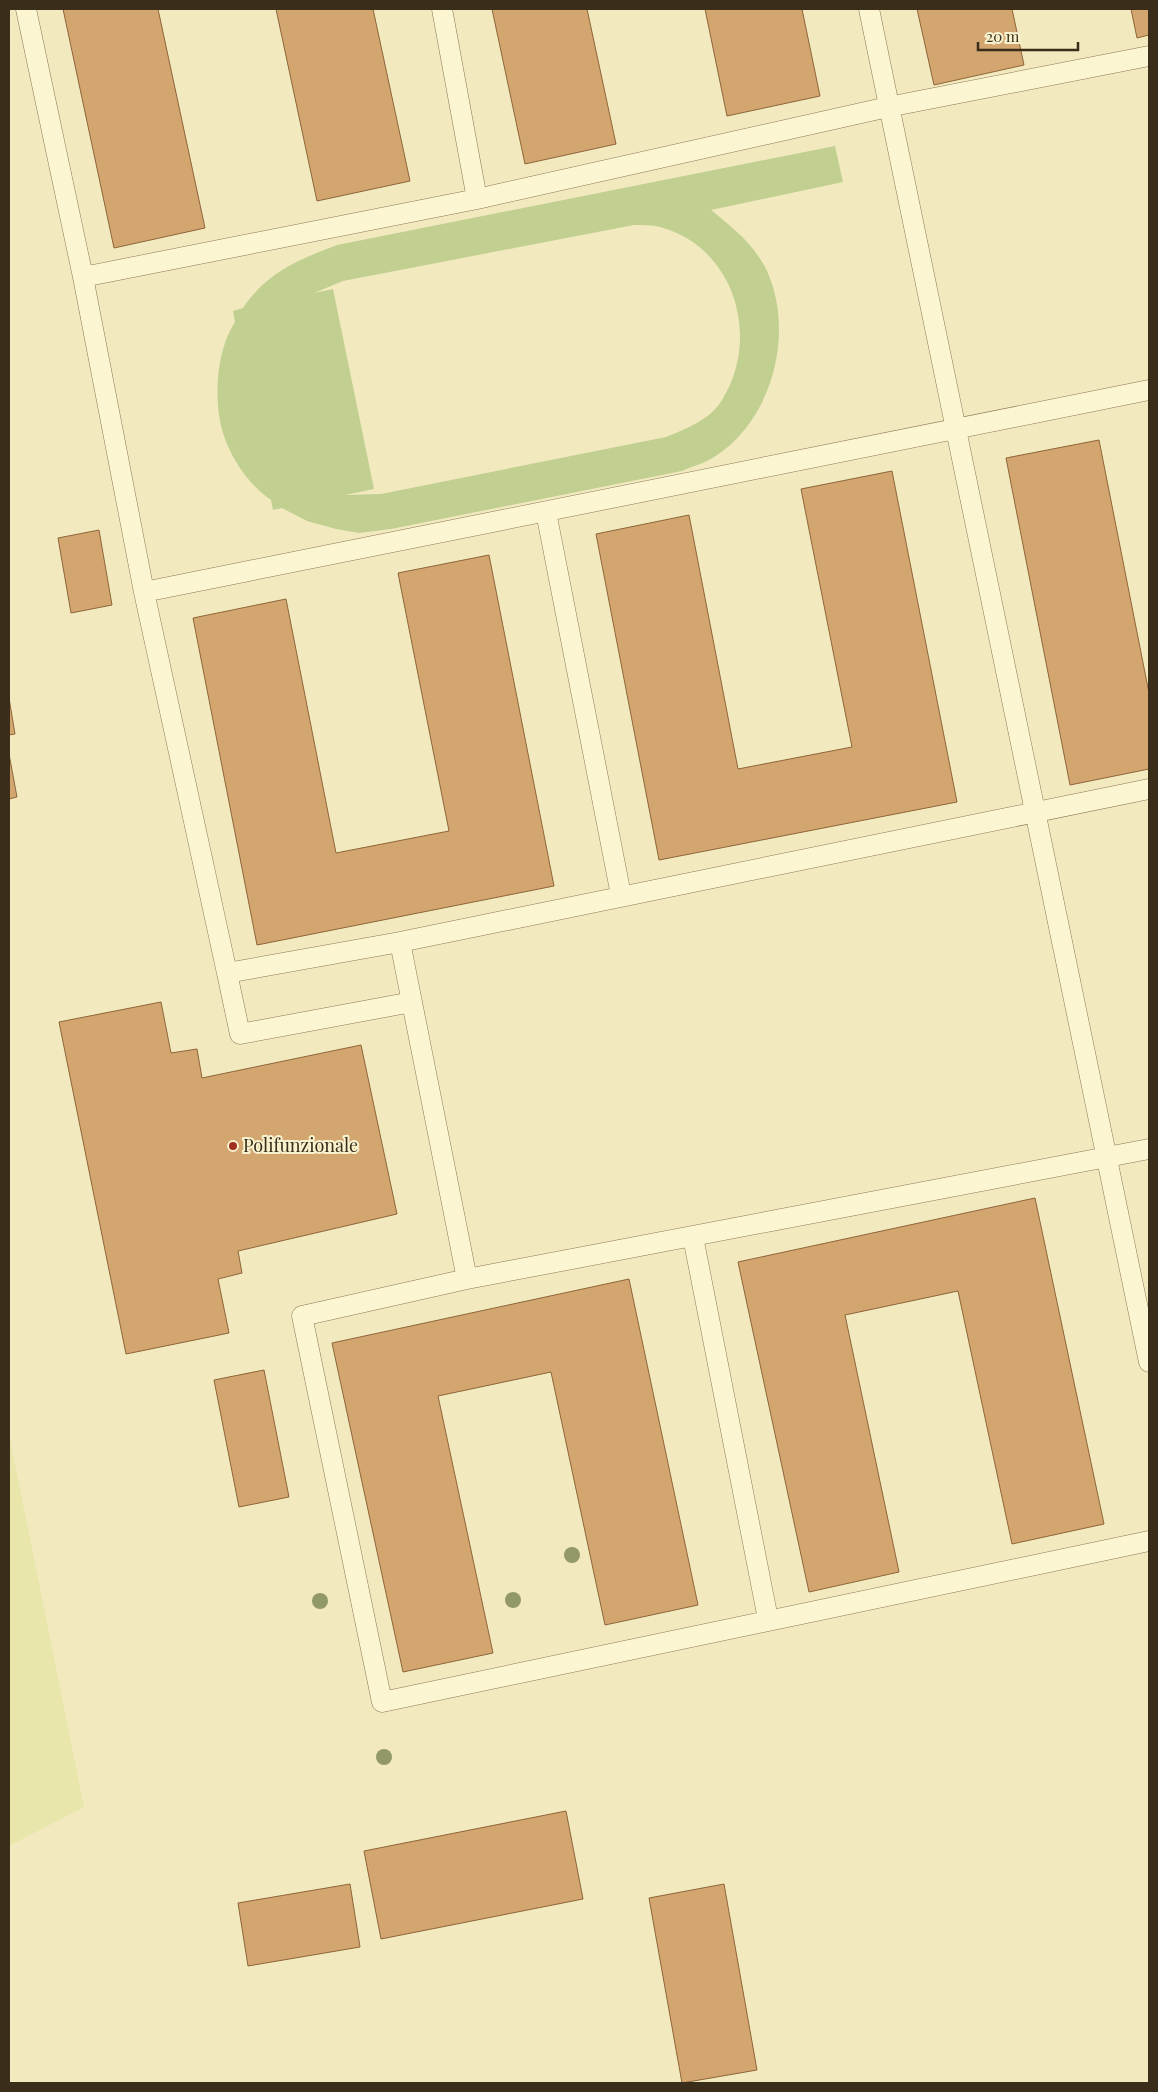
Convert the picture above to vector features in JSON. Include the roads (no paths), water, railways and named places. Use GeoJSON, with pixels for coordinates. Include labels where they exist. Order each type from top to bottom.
{"type":"FeatureCollection","features":[{"type":"Feature","properties":{"kind":"lane"},"geometry":{"type":"LineString","coordinates":[[26,9],[83,276],[144,592],[240,1034],[412,1002]]}},
{"type":"Feature","properties":{"kind":"lane"},"geometry":{"type":"LineString","coordinates":[[442,9],[477,198]]}},
{"type":"Feature","properties":{"kind":"lane"},"geometry":{"type":"LineString","coordinates":[[869,9],[1149,1362]]}},
{"type":"Feature","properties":{"kind":"lane"},"geometry":{"type":"LineString","coordinates":[[83,276],[477,198],[888,107],[1149,56]]}},
{"type":"Feature","properties":{"kind":"lane"},"geometry":{"type":"LineString","coordinates":[[144,592],[1149,390]]}},
{"type":"Feature","properties":{"kind":"lane"},"geometry":{"type":"LineString","coordinates":[[546,512],[621,895]]}},
{"type":"Feature","properties":{"kind":"lane"},"geometry":{"type":"LineString","coordinates":[[227,973],[400,942],[621,895],[1149,789]]}},
{"type":"Feature","properties":{"kind":"lane"},"geometry":{"type":"LineString","coordinates":[[400,942],[467,1279]]}},
{"type":"Feature","properties":{"kind":"lane"},"geometry":{"type":"LineString","coordinates":[[1149,1149],[693,1238],[467,1279],[302,1316],[382,1702],[1149,1540]]}},
{"type":"Feature","properties":{"kind":"lane"},"geometry":{"type":"LineString","coordinates":[[693,1238],[768,1619]]}},
{"type":"Feature","properties":{"kind":"place","name":"Polifunzionale"},"geometry":{"type":"Point","coordinates":[233,1146]}}]}
